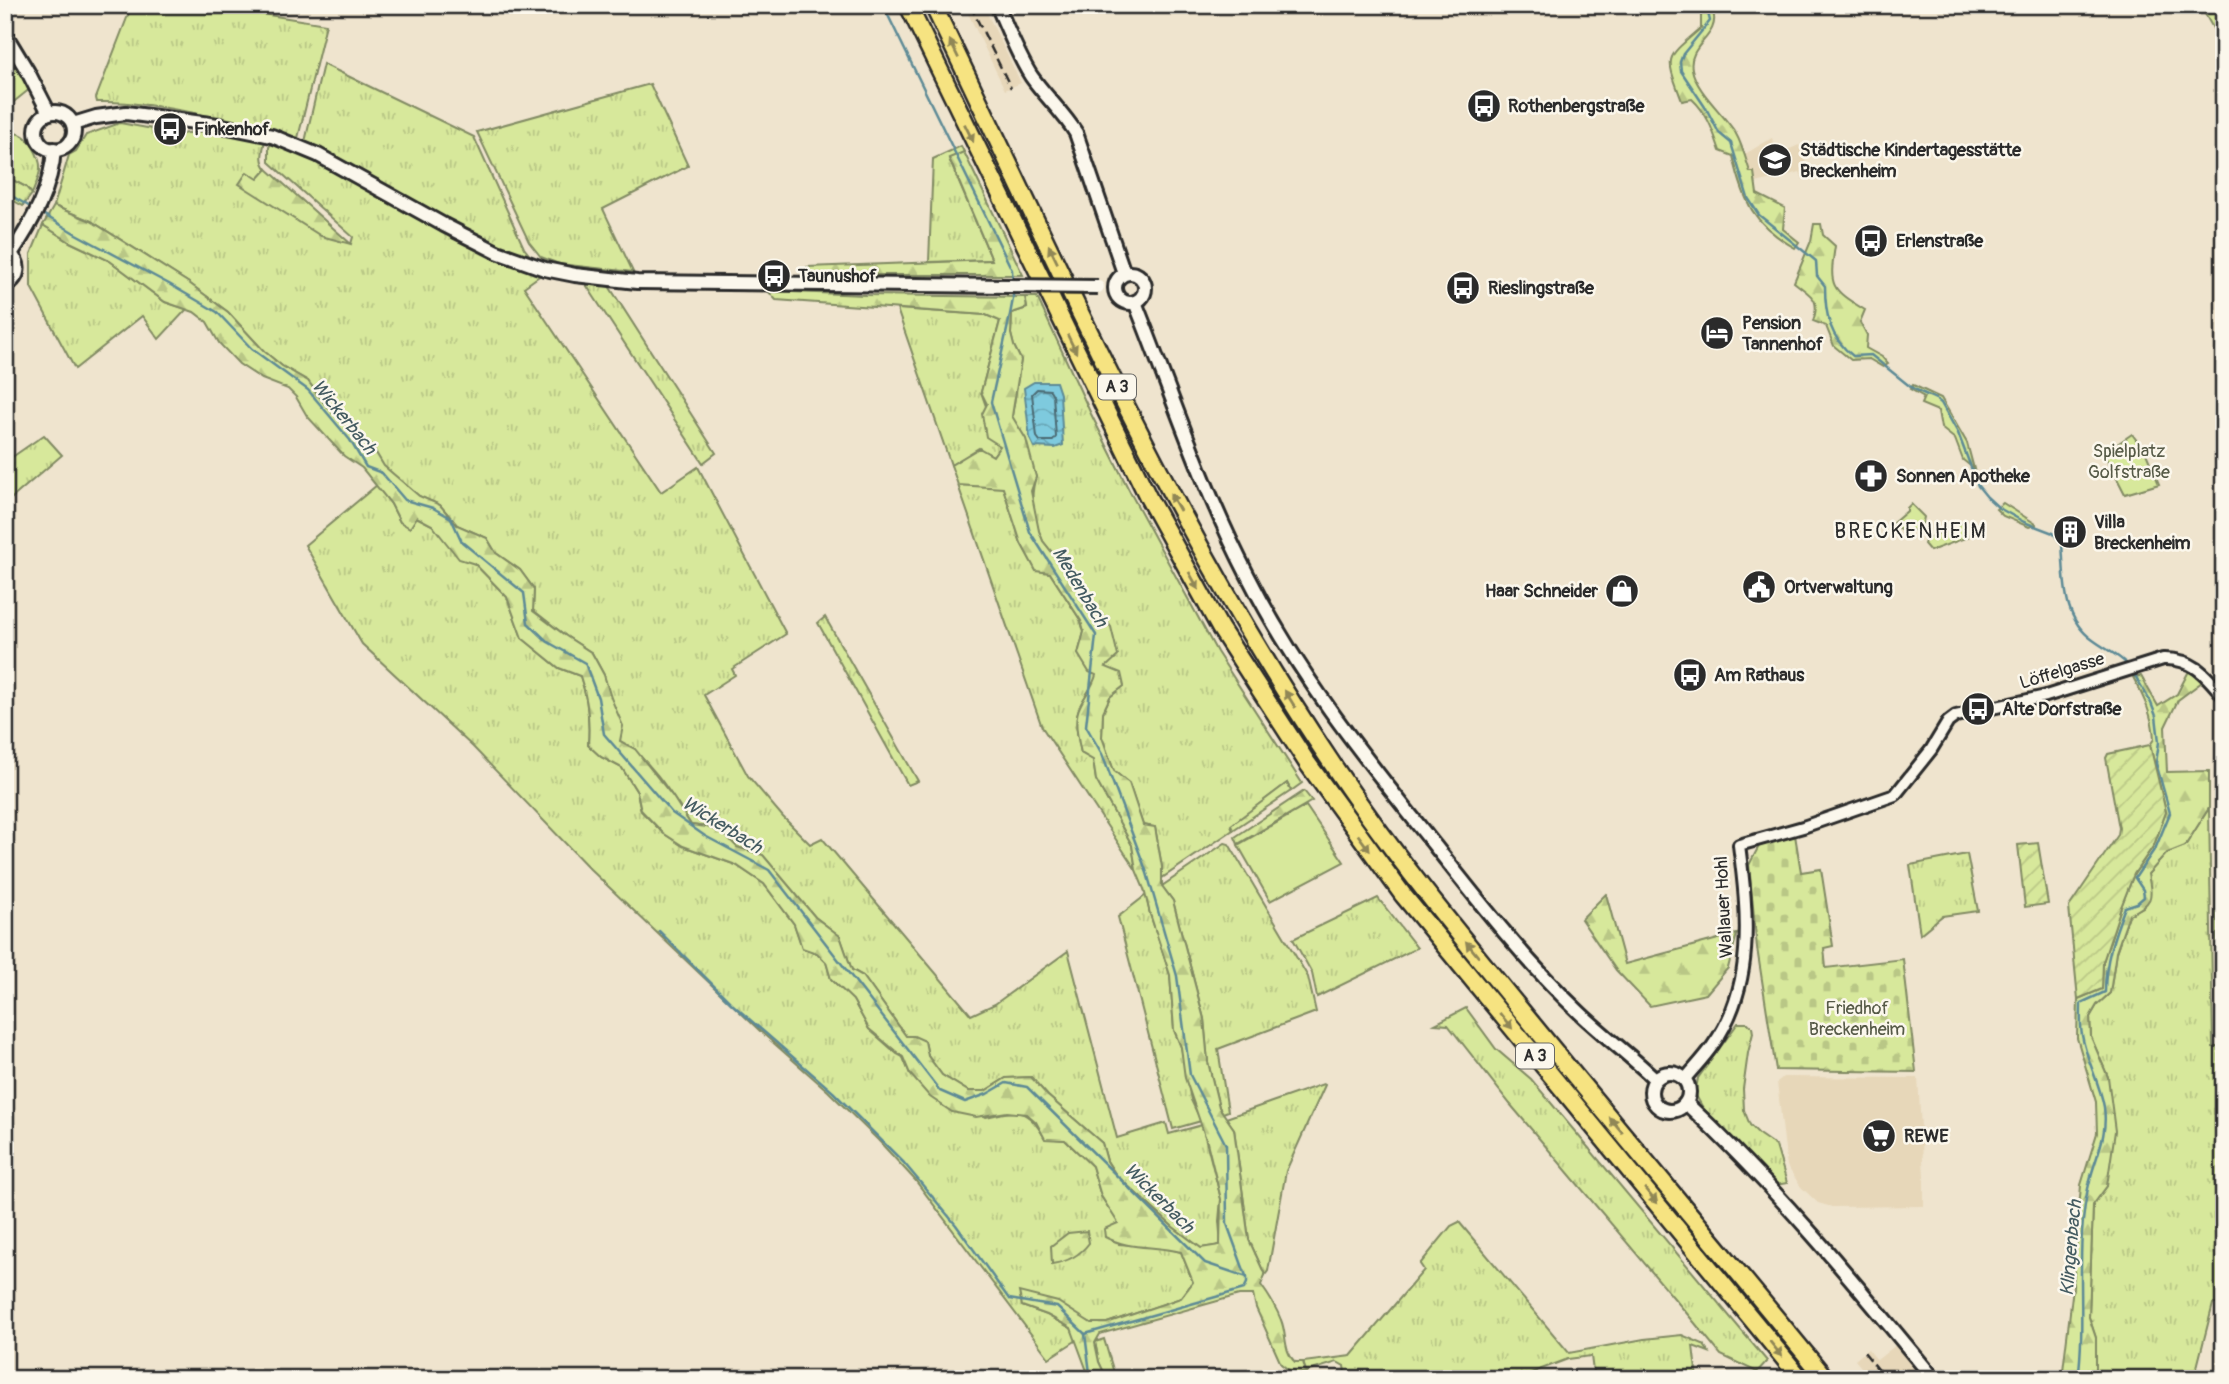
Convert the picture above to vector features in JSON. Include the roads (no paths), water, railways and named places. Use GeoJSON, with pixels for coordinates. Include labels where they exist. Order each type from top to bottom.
{"type":"FeatureCollection","features":[{"type":"Feature","properties":{"kind":"highway","name":"A 3"},"geometry":{"type":"LineString","coordinates":[[908,5],[1149,499],[1220,628],[1308,764],[1403,895],[1801,1379]]}},
{"type":"Feature","properties":{"kind":"highway","name":"A 3"},"geometry":{"type":"LineString","coordinates":[[933,5],[1169,491],[1238,616],[1327,756],[1427,895],[1826,1379]]}},
{"type":"Feature","properties":{"kind":"main road"},"geometry":{"type":"LineString","coordinates":[[997,5],[1023,62],[1076,133],[1124,273]]}},
{"type":"Feature","properties":{"kind":"main road"},"geometry":{"type":"LineString","coordinates":[[5,34],[49,113]]}},
{"type":"Feature","properties":{"kind":"main road"},"geometry":{"type":"LineString","coordinates":[[49,113],[60,113],[73,124],[70,142],[60,149],[43,145],[37,136],[37,124],[49,113]]}},
{"type":"Feature","properties":{"kind":"main road"},"geometry":{"type":"LineString","coordinates":[[73,124],[96,117],[126,113],[272,135],[318,155],[497,252],[545,269],[575,275],[637,282],[1114,287]]}},
{"type":"Feature","properties":{"kind":"main road"},"geometry":{"type":"LineString","coordinates":[[5,286],[15,278],[18,269],[16,261],[8,252],[33,219],[52,170],[54,149]]}},
{"type":"Feature","properties":{"kind":"main road"},"geometry":{"type":"LineString","coordinates":[[1124,273],[1137,274],[1145,283],[1144,294],[1135,302],[1122,301],[1116,295],[1114,287],[1117,279],[1124,273]]}},
{"type":"Feature","properties":{"kind":"main road"},"geometry":{"type":"LineString","coordinates":[[1135,302],[1204,476],[1247,575],[1311,686],[1471,891],[1548,981],[1579,1013],[1656,1079]]}},
{"type":"Feature","properties":{"kind":"main road"},"geometry":{"type":"LineString","coordinates":[[1673,1073],[1685,1079],[1690,1091],[1686,1104],[1669,1111],[1657,1106],[1651,1093],[1660,1075],[1673,1073]]}},
{"type":"Feature","properties":{"kind":"main road"},"geometry":{"type":"LineString","coordinates":[[1686,1104],[1729,1143],[1785,1202],[1934,1379]]}},
{"type":"Feature","properties":{"kind":"street","name":"Löffelgasse"},"geometry":{"type":"LineString","coordinates":[[1739,845],[1813,824],[1895,795],[1931,750],[1948,722],[1956,716],[2046,696],[2163,659],[2183,660],[2201,670],[2224,696]]}},
{"type":"Feature","properties":{"kind":"street","name":"Wallauer Hohl"},"geometry":{"type":"LineString","coordinates":[[1685,1079],[1713,1045],[1733,1007],[1743,976],[1747,941],[1739,845]]}},
{"type":"Feature","properties":{"kind":"water"},"geometry":{"type":"Polygon","coordinates":[[[1034,382],[1056,382],[1060,394],[1063,445],[1055,448],[1034,447],[1030,439],[1024,388],[1034,382]]]}},
{"type":"Feature","properties":{"kind":"waterway","name":"Medenbach"},"geometry":{"type":"LineString","coordinates":[[883,5],[1012,270],[1013,284]]}},
{"type":"Feature","properties":{"kind":"waterway","name":"Klingenbach"},"geometry":{"type":"LineString","coordinates":[[1695,5],[1708,13],[1710,21],[1683,54],[1681,71],[1719,133],[1731,143],[1748,198],[1759,215],[1816,261],[1817,276],[1825,286],[1830,325],[1839,342],[1853,356],[1871,355],[1912,388],[1941,403],[1958,433],[1978,486],[1999,508],[2024,522],[2053,533],[2062,544],[2067,596],[2075,620],[2093,640],[2129,666]]}},
{"type":"Feature","properties":{"kind":"waterway","name":"Wickerbach"},"geometry":{"type":"LineString","coordinates":[[5,192],[32,208]]}},
{"type":"Feature","properties":{"kind":"waterway","name":"Wickerbach"},"geometry":{"type":"LineString","coordinates":[[41,213],[217,312],[252,349],[308,390],[350,440],[366,467],[382,473],[405,500],[433,508],[451,518],[462,542],[524,593],[528,623],[548,642],[585,663],[598,698],[604,734],[672,813],[705,836],[769,870],[940,1091],[965,1102],[1006,1083],[1027,1087],[1205,1263],[1247,1277],[1244,1289],[1085,1334],[1090,1373],[1095,1379]]}},
{"type":"Feature","properties":{"kind":"waterway","name":"Medenbach"},"geometry":{"type":"LineString","coordinates":[[1013,290],[991,402],[1030,532],[1096,635],[1086,726],[1102,754],[1147,873],[1177,976],[1190,1075],[1226,1145],[1227,1224],[1246,1276]]}},
{"type":"Feature","properties":{"kind":"waterway","name":"Klingenbach"},"geometry":{"type":"LineString","coordinates":[[2078,1379],[2082,1230],[2090,1180],[2103,1137],[2105,1118],[2102,1098],[2082,1035],[2081,1003],[2105,992],[2111,948],[2125,907],[2144,897],[2135,878],[2156,847],[2170,813],[2156,763],[2159,742],[2156,716],[2133,672]]}},
{"type":"Feature","properties":{"kind":"waterway"},"geometry":{"type":"LineString","coordinates":[[659,931],[732,1004],[833,1092],[904,1163],[956,1225],[1009,1299],[1057,1307],[1085,1334]]}},
{"type":"Feature","properties":{"kind":"railway"},"geometry":{"type":"LineString","coordinates":[[970,5],[1011,88]]}},
{"type":"Feature","properties":{"kind":"railway"},"geometry":{"type":"LineString","coordinates":[[1864,1352],[1886,1379]]}},
{"type":"Feature","properties":{"kind":"place","name":"Rothenbergstraße"},"geometry":{"type":"Point","coordinates":[1484,106]}},
{"type":"Feature","properties":{"kind":"place","name":"Finkenhof"},"geometry":{"type":"Point","coordinates":[170,129]}},
{"type":"Feature","properties":{"kind":"place","name":"Städtische Kindertagesstätte Breckenheim"},"geometry":{"type":"Point","coordinates":[1775,160]}},
{"type":"Feature","properties":{"kind":"place","name":"Erlenstraße"},"geometry":{"type":"Point","coordinates":[1871,241]}},
{"type":"Feature","properties":{"kind":"place","name":"Taunushof"},"geometry":{"type":"Point","coordinates":[774,276]}},
{"type":"Feature","properties":{"kind":"place","name":"Rieslingstraße"},"geometry":{"type":"Point","coordinates":[1463,288]}},
{"type":"Feature","properties":{"kind":"place","name":"Pension Tannenhof"},"geometry":{"type":"Point","coordinates":[1717,333]}},
{"type":"Feature","properties":{"kind":"place","name":"Sonnen Apotheke"},"geometry":{"type":"Point","coordinates":[1871,476]}},
{"type":"Feature","properties":{"kind":"place","name":"Villa Breckenheim"},"geometry":{"type":"Point","coordinates":[2070,532]}},
{"type":"Feature","properties":{"kind":"place","name":"Ortverwaltung"},"geometry":{"type":"Point","coordinates":[1759,587]}},
{"type":"Feature","properties":{"kind":"place","name":"Haar Schneider"},"geometry":{"type":"Point","coordinates":[1622,591]}},
{"type":"Feature","properties":{"kind":"place","name":"Am Rathaus"},"geometry":{"type":"Point","coordinates":[1690,675]}},
{"type":"Feature","properties":{"kind":"place","name":"Alte Dorfstraße"},"geometry":{"type":"Point","coordinates":[1978,709]}},
{"type":"Feature","properties":{"kind":"place","name":"REWE"},"geometry":{"type":"Point","coordinates":[1879,1136]}},
{"type":"Feature","properties":{"kind":"district","name":"BRECKENHEIM"},"geometry":{"type":"Point","coordinates":[1911,531]}},
{"type":"Feature","properties":{"kind":"park label","name":"Spielplatz Golfstraße"},"geometry":{"type":"Point","coordinates":[2129,461]}},
{"type":"Feature","properties":{"kind":"park label","name":"Friedhof Breckenheim"},"geometry":{"type":"Point","coordinates":[1857,1018]}}]}
